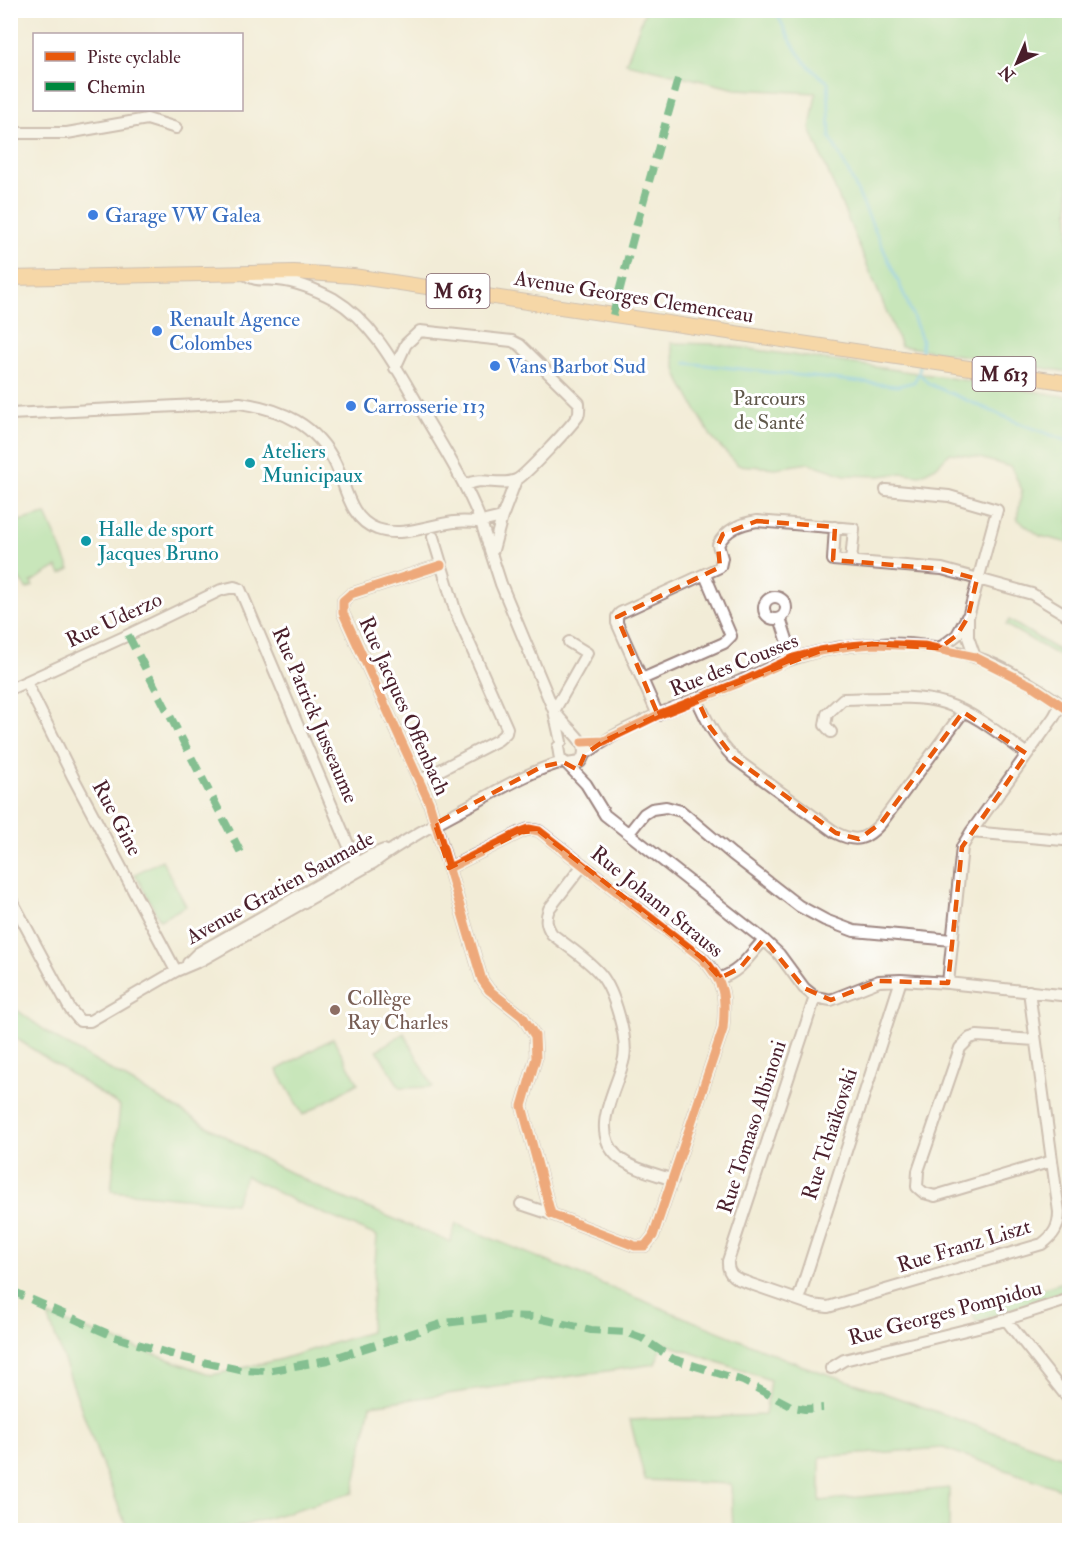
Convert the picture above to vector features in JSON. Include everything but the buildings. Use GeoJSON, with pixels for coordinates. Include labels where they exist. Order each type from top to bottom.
{"type":"FeatureCollection","features":[{"type":"Feature","properties":{"kind":"main road","name":"Avenue Georges Clemenceau"},"geometry":{"type":"LineString","coordinates":[[10,278],[314,272],[1070,383]]}},
{"type":"Feature","properties":{"kind":"street"},"geometry":{"type":"LineString","coordinates":[[10,134],[67,133],[147,119],[176,128]]}},
{"type":"Feature","properties":{"kind":"street"},"geometry":{"type":"LineString","coordinates":[[243,273],[254,280],[277,280],[302,285],[332,298],[350,310],[374,336],[466,485],[492,552],[501,584],[554,711],[560,745],[558,755],[586,784],[605,815],[764,940],[779,954],[804,988],[815,997],[831,1000],[879,981],[901,980],[1070,996]]}},
{"type":"Feature","properties":{"kind":"street"},"geometry":{"type":"LineString","coordinates":[[395,368],[406,344],[420,331],[512,341],[520,345],[579,403],[580,413],[516,480],[492,552]]}},
{"type":"Feature","properties":{"kind":"street"},"geometry":{"type":"LineString","coordinates":[[10,414],[240,403],[266,407],[295,418],[317,437],[335,462],[353,509],[362,520],[375,528],[400,533],[455,522],[481,522],[502,518]]}},
{"type":"Feature","properties":{"kind":"street"},"geometry":{"type":"LineString","coordinates":[[466,485],[475,481],[516,480]]}},
{"type":"Feature","properties":{"kind":"street"},"geometry":{"type":"LineString","coordinates":[[886,490],[949,496],[997,510],[968,617],[968,637],[975,657]]}},
{"type":"Feature","properties":{"kind":"street"},"geometry":{"type":"LineString","coordinates":[[658,715],[617,623],[620,613],[720,567],[722,558],[718,545],[723,534],[757,521],[854,529],[851,561]]}},
{"type":"Feature","properties":{"kind":"street"},"geometry":{"type":"LineString","coordinates":[[835,527],[832,560],[942,569],[1032,594],[1070,617]]}},
{"type":"Feature","properties":{"kind":"street"},"geometry":{"type":"LineString","coordinates":[[419,781],[498,740],[506,733],[507,728],[456,613],[433,537]]}},
{"type":"Feature","properties":{"kind":"street","name":"Rue Jacques Offenbach"},"geometry":{"type":"LineString","coordinates":[[441,565],[351,594],[346,597],[342,607],[419,781],[449,868],[482,980],[489,990],[523,1017],[535,1036],[536,1058],[522,1106],[551,1214]]}},
{"type":"Feature","properties":{"kind":"street"},"geometry":{"type":"LineString","coordinates":[[642,679],[724,643],[731,636],[705,574]]}},
{"type":"Feature","properties":{"kind":"street","name":"Rue Uderzo"},"geometry":{"type":"LineString","coordinates":[[10,689],[124,638],[221,590],[234,587]]}},
{"type":"Feature","properties":{"kind":"street","name":"Rue Patrick Jusseaume"},"geometry":{"type":"LineString","coordinates":[[234,587],[240,589],[244,595],[357,863]]}},
{"type":"Feature","properties":{"kind":"street"},"geometry":{"type":"LineString","coordinates":[[940,648],[957,635],[968,617]]}},
{"type":"Feature","properties":{"kind":"street"},"geometry":{"type":"LineString","coordinates":[[780,618],[793,658]]}},
{"type":"Feature","properties":{"kind":"street"},"geometry":{"type":"LineString","coordinates":[[554,711],[587,653],[569,642]]}},
{"type":"Feature","properties":{"kind":"street","name":"Rue des Cousses"},"geometry":{"type":"LineString","coordinates":[[584,757],[604,741],[658,715],[793,658],[849,646],[895,644],[940,648],[975,657],[1021,680],[1065,707]]}},
{"type":"Feature","properties":{"kind":"street","name":"Rue Gine"},"geometry":{"type":"LineString","coordinates":[[26,682],[73,777],[180,968]]}},
{"type":"Feature","properties":{"kind":"street"},"geometry":{"type":"LineString","coordinates":[[697,699],[721,745],[734,759],[836,833],[848,839],[859,839],[872,834],[963,711]]}},
{"type":"Feature","properties":{"kind":"street"},"geometry":{"type":"LineString","coordinates":[[831,732],[825,725],[827,714],[843,699],[916,699],[943,703],[963,711],[1027,754]]}},
{"type":"Feature","properties":{"kind":"street"},"geometry":{"type":"LineString","coordinates":[[948,983],[962,847],[1054,717],[1065,707]]}},
{"type":"Feature","properties":{"kind":"street"},"geometry":{"type":"LineString","coordinates":[[554,711],[586,750],[584,757],[586,784]]}},
{"type":"Feature","properties":{"kind":"street"},"geometry":{"type":"LineString","coordinates":[[541,767],[569,737],[580,740]]}},
{"type":"Feature","properties":{"kind":"street","name":"Rue des Cousses"},"geometry":{"type":"LineString","coordinates":[[580,740],[604,741]]}},
{"type":"Feature","properties":{"kind":"street"},"geometry":{"type":"LineString","coordinates":[[435,824],[541,767],[565,763],[576,764],[584,757]]}},
{"type":"Feature","properties":{"kind":"street"},"geometry":{"type":"LineString","coordinates":[[628,833],[652,808],[666,807],[681,811],[732,855],[799,906],[825,920],[854,931],[952,940]]}},
{"type":"Feature","properties":{"kind":"street","name":"Avenue Gratien Saumade"},"geometry":{"type":"LineString","coordinates":[[180,968],[202,960],[352,875],[435,824]]}},
{"type":"Feature","properties":{"kind":"street","name":"Rue Johann Strauss"},"geometry":{"type":"LineString","coordinates":[[449,868],[530,829],[547,836],[702,958],[720,978],[723,990],[723,1029],[653,1236],[645,1246],[635,1246],[551,1214]]}},
{"type":"Feature","properties":{"kind":"street"},"geometry":{"type":"LineString","coordinates":[[971,832],[1062,840],[1070,837]]}},
{"type":"Feature","properties":{"kind":"street","name":"Avenue Gratien Saumade"},"geometry":{"type":"LineString","coordinates":[[180,968],[198,953],[369,856],[396,846]]}},
{"type":"Feature","properties":{"kind":"street"},"geometry":{"type":"LineString","coordinates":[[583,865],[549,909],[545,918],[547,927],[552,934],[602,976],[609,987],[624,1034],[624,1057],[606,1114],[605,1127],[610,1146],[617,1156],[627,1163],[673,1180]]}},
{"type":"Feature","properties":{"kind":"street"},"geometry":{"type":"LineString","coordinates":[[10,897],[70,1009],[80,1021],[90,1021],[180,968]]}},
{"type":"Feature","properties":{"kind":"street"},"geometry":{"type":"LineString","coordinates":[[720,978],[733,974],[740,968],[764,940]]}},
{"type":"Feature","properties":{"kind":"street","name":"Rue Tchaïkovski"},"geometry":{"type":"LineString","coordinates":[[798,1300],[901,980]]}},
{"type":"Feature","properties":{"kind":"street","name":"Rue Franz Liszt"},"geometry":{"type":"LineString","coordinates":[[727,1269],[736,1279],[812,1305],[828,1307],[1042,1244],[1050,1238],[1059,1221],[1029,991]]}},
{"type":"Feature","properties":{"kind":"street","name":"Rue Tomaso Albinoni"},"geometry":{"type":"LineString","coordinates":[[727,1269],[815,997]]}},
{"type":"Feature","properties":{"kind":"street"},"geometry":{"type":"LineString","coordinates":[[1035,1040],[977,1036],[964,1042],[918,1171],[917,1187],[935,1196],[1052,1161]]}},
{"type":"Feature","properties":{"kind":"street"},"geometry":{"type":"LineString","coordinates":[[521,1204],[551,1214]]}},
{"type":"Feature","properties":{"kind":"street","name":"Rue Georges Pompidou"},"geometry":{"type":"LineString","coordinates":[[831,1368],[844,1360],[1006,1320],[1070,1299]]}},
{"type":"Feature","properties":{"kind":"street"},"geometry":{"type":"LineString","coordinates":[[1006,1320],[1070,1401]]}},
{"type":"Feature","properties":{"kind":"highlighted area"},"geometry":{"type":"Polygon","coordinates":[[[757,521],[835,527],[833,560],[942,569],[977,579],[968,617],[957,635],[940,648],[873,644],[820,651],[697,699],[710,727],[734,758],[836,833],[859,839],[881,823],[963,712],[1027,754],[962,847],[948,983],[879,981],[831,1000],[804,988],[764,939],[740,968],[720,978],[702,958],[539,831],[521,832],[449,868],[435,824],[541,767],[563,762],[578,770],[585,754],[604,741],[658,715],[617,617],[720,567],[718,545],[723,534],[757,521]]]}},
{"type":"Feature","properties":{"kind":"green space"},"geometry":{"type":"Polygon","coordinates":[[[645,11],[1069,11],[1069,372],[901,346],[810,129],[816,93],[736,89],[626,63],[645,11]]]}},
{"type":"Feature","properties":{"kind":"green space","name":"Parcours de Santé"},"geometry":{"type":"Polygon","coordinates":[[[671,343],[715,344],[1069,397],[1069,543],[1040,536],[1017,519],[1022,490],[1011,467],[976,457],[950,453],[936,467],[920,475],[903,473],[880,476],[845,475],[809,463],[776,468],[738,465],[712,438],[678,377],[671,343]]]}},
{"type":"Feature","properties":{"kind":"green space"},"geometry":{"type":"Polygon","coordinates":[[[46,514],[70,569],[61,574],[57,567],[31,582],[33,586],[27,589],[11,569],[11,523],[46,514]]]}},
{"type":"Feature","properties":{"kind":"green space"},"geometry":{"type":"Polygon","coordinates":[[[1009,620],[1069,657],[1069,662],[1006,625],[1009,620]]]}},
{"type":"Feature","properties":{"kind":"green space"},"geometry":{"type":"Polygon","coordinates":[[[162,860],[186,906],[160,920],[135,874],[162,860]]]}},
{"type":"Feature","properties":{"kind":"green space"},"geometry":{"type":"Polygon","coordinates":[[[10,1005],[57,1039],[269,1162],[329,1192],[450,1242],[456,1224],[803,1366],[1069,1459],[1069,1492],[943,1448],[820,1457],[820,1501],[949,1488],[949,1530],[733,1530],[731,1484],[645,1480],[630,1420],[765,1415],[770,1380],[663,1343],[655,1364],[371,1405],[353,1493],[228,1530],[128,1530],[48,1316],[212,1375],[278,1360],[370,1332],[377,1236],[296,1202],[246,1176],[235,1203],[111,1191],[120,1106],[11,1035],[10,1005]]]}},
{"type":"Feature","properties":{"kind":"green space"},"geometry":{"type":"Polygon","coordinates":[[[404,1033],[433,1087],[400,1088],[377,1050],[404,1033]]]}},
{"type":"Feature","properties":{"kind":"green space"},"geometry":{"type":"Polygon","coordinates":[[[333,1038],[358,1083],[303,1115],[277,1070],[333,1038]]]}},
{"type":"Feature","properties":{"kind":"green space"},"geometry":{"type":"Polygon","coordinates":[[[1069,1280],[1069,1289],[976,1322],[972,1311],[1069,1280]]]}},
{"type":"Feature","properties":{"kind":"waterway"},"geometry":{"type":"LineString","coordinates":[[775,10],[802,59],[828,82],[830,137],[850,175],[906,299],[922,340],[921,358]]}},
{"type":"Feature","properties":{"kind":"waterway"},"geometry":{"type":"LineString","coordinates":[[686,363],[897,386],[914,382],[919,373]]}},
{"type":"Feature","properties":{"kind":"waterway"},"geometry":{"type":"LineString","coordinates":[[920,365],[919,373],[929,384],[1070,442]]}},
{"type":"Feature","properties":{"kind":"marked path"},"geometry":{"type":"LineString","coordinates":[[613,315],[678,79]]}},
{"type":"Feature","properties":{"kind":"marked path"},"geometry":{"type":"LineString","coordinates":[[128,635],[241,853]]}},
{"type":"Feature","properties":{"kind":"marked path"},"geometry":{"type":"LineString","coordinates":[[10,1290],[115,1337],[180,1357],[240,1370],[267,1371],[328,1360],[444,1323],[508,1316],[533,1317],[591,1330],[626,1332],[642,1338],[673,1359],[743,1381],[793,1407],[823,1408]]}},
{"type":"Feature","properties":{"kind":"cycle path"},"geometry":{"type":"LineString","coordinates":[[441,565],[351,594],[343,601],[343,613],[429,802],[482,980],[489,990],[523,1017],[535,1036],[536,1058],[522,1106],[551,1214],[635,1246],[645,1246],[653,1236],[723,1029],[724,999],[720,982],[702,958],[539,831],[529,829],[521,832],[449,868]]}},
{"type":"Feature","properties":{"kind":"cycle path"},"geometry":{"type":"LineString","coordinates":[[582,742],[604,741],[658,715],[746,680],[793,658],[820,651],[873,644],[924,646],[975,657],[1031,685],[1070,711]]}},
{"type":"Feature","properties":{"kind":"place","name":"Garage VW Galea"},"geometry":{"type":"Point","coordinates":[93,215]}},
{"type":"Feature","properties":{"kind":"place","name":"Renault Agence Colombes"},"geometry":{"type":"Point","coordinates":[157,331]}},
{"type":"Feature","properties":{"kind":"place","name":"Vans Barbot Sud"},"geometry":{"type":"Point","coordinates":[495,366]}},
{"type":"Feature","properties":{"kind":"place","name":"Carrosserie 113"},"geometry":{"type":"Point","coordinates":[351,406]}},
{"type":"Feature","properties":{"kind":"place","name":"Ateliers Municipaux"},"geometry":{"type":"Point","coordinates":[250,463]}},
{"type":"Feature","properties":{"kind":"place","name":"Halle de sport Jacques Bruno"},"geometry":{"type":"Point","coordinates":[86,541]}},
{"type":"Feature","properties":{"kind":"place","name":"Collège Ray Charles"},"geometry":{"type":"Point","coordinates":[335,1010]}}]}
